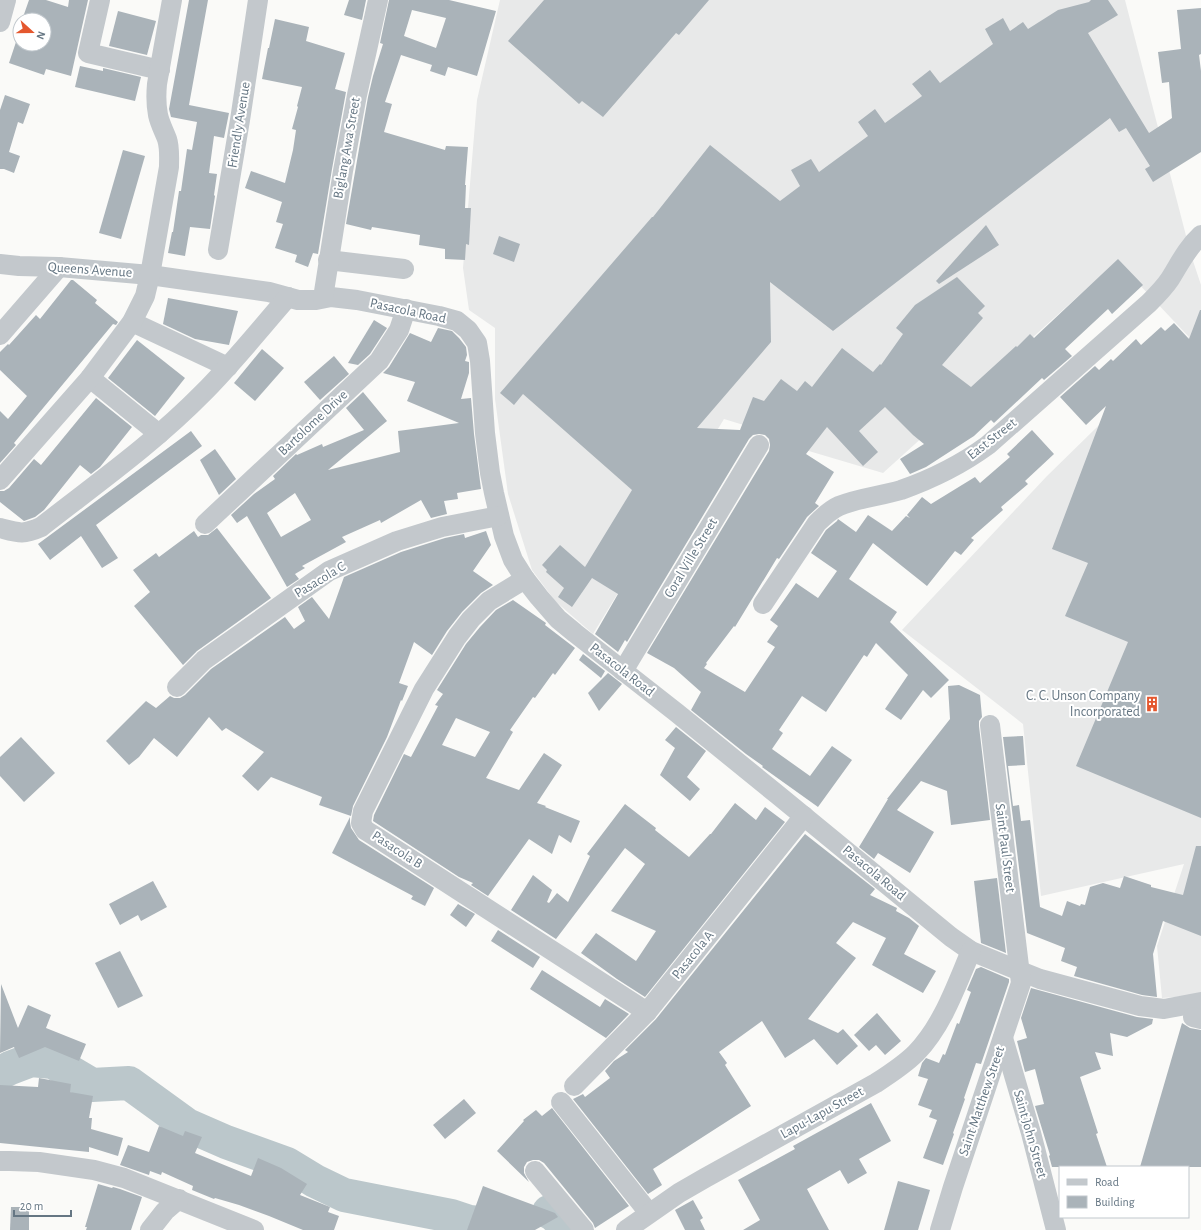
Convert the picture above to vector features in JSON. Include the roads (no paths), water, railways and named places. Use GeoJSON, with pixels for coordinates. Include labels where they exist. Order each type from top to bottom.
{"type":"FeatureCollection","features":[{"type":"Feature","properties":{"kind":"street"},"geometry":{"type":"LineString","coordinates":[[0,22],[6,0]]}},
{"type":"Feature","properties":{"kind":"street"},"geometry":{"type":"LineString","coordinates":[[100,0],[88,53],[160,70]]}},
{"type":"Feature","properties":{"kind":"street"},"geometry":{"type":"LineString","coordinates":[[0,480],[90,378],[132,322],[145,296],[168,173],[170,152],[167,139],[161,126],[156,98],[172,0]]}},
{"type":"Feature","properties":{"kind":"street","name":"Friendly Avenue"},"geometry":{"type":"LineString","coordinates":[[218,250],[258,0]]}},
{"type":"Feature","properties":{"kind":"street","name":"Biglang Awa Street"},"geometry":{"type":"LineString","coordinates":[[323,298],[342,171],[355,103],[378,0]]}},
{"type":"Feature","properties":{"kind":"street","name":"East Street"},"geometry":{"type":"LineString","coordinates":[[763,604],[817,523],[825,515],[838,507],[854,501],[900,490],[953,468],[988,445],[1149,303],[1170,278],[1187,250],[1201,235]]}},
{"type":"Feature","properties":{"kind":"street"},"geometry":{"type":"LineString","coordinates":[[328,260],[404,269]]}},
{"type":"Feature","properties":{"kind":"street","name":"Queens Avenue"},"geometry":{"type":"LineString","coordinates":[[0,264],[59,267],[179,279]]}},
{"type":"Feature","properties":{"kind":"street"},"geometry":{"type":"LineString","coordinates":[[0,335],[59,267]]}},
{"type":"Feature","properties":{"kind":"street","name":"Pasacola Road"},"geometry":{"type":"LineString","coordinates":[[179,279],[269,292],[307,301],[332,297],[357,300],[406,309],[457,321],[468,330],[477,343],[480,361],[485,433],[494,493],[493,516],[504,536],[514,560],[525,579],[558,619],[804,816],[951,937],[971,951],[1040,979],[1140,1006],[1198,1012]]}},
{"type":"Feature","properties":{"kind":"street"},"geometry":{"type":"LineString","coordinates":[[0,528],[28,533],[41,528],[159,434],[203,393],[228,367],[288,297]]}},
{"type":"Feature","properties":{"kind":"street","name":"Bartolome Drive"},"geometry":{"type":"LineString","coordinates":[[205,524],[379,361],[399,330],[406,309]]}},
{"type":"Feature","properties":{"kind":"street"},"geometry":{"type":"LineString","coordinates":[[132,322],[228,367]]}},
{"type":"Feature","properties":{"kind":"street"},"geometry":{"type":"LineString","coordinates":[[90,378],[159,434]]}},
{"type":"Feature","properties":{"kind":"street","name":"Coral Ville Street"},"geometry":{"type":"LineString","coordinates":[[623,671],[759,445]]}},
{"type":"Feature","properties":{"kind":"street","name":"Pasacola C"},"geometry":{"type":"LineString","coordinates":[[177,687],[204,660],[329,571],[397,541],[442,527],[493,516]]}},
{"type":"Feature","properties":{"kind":"street","name":"Pasacola B"},"geometry":{"type":"LineString","coordinates":[[525,579],[489,601],[470,620],[457,637],[424,689],[363,811],[361,823],[365,830],[647,1012]]}},
{"type":"Feature","properties":{"kind":"street","name":"Saint Paul Street"},"geometry":{"type":"LineString","coordinates":[[990,725],[1020,971]]}},
{"type":"Feature","properties":{"kind":"street","name":"Pasacola A"},"geometry":{"type":"LineString","coordinates":[[574,1086],[647,1012],[804,816]]}},
{"type":"Feature","properties":{"kind":"street","name":"Lapu-Lapu Street"},"geometry":{"type":"LineString","coordinates":[[626,1230],[679,1193],[899,1068],[916,1053],[931,1034],[946,1009],[971,951]]}},
{"type":"Feature","properties":{"kind":"street","name":"Saint Matthew Street"},"geometry":{"type":"LineString","coordinates":[[940,1230],[952,1188],[1021,983],[1020,971]]}},
{"type":"Feature","properties":{"kind":"street","name":"Saint John Street"},"geometry":{"type":"LineString","coordinates":[[1003,1038],[1031,1133],[1056,1230]]}},
{"type":"Feature","properties":{"kind":"street"},"geometry":{"type":"LineString","coordinates":[[561,1102],[649,1213]]}},
{"type":"Feature","properties":{"kind":"street"},"geometry":{"type":"LineString","coordinates":[[0,1161],[39,1162],[94,1170],[124,1178],[254,1230]]}},
{"type":"Feature","properties":{"kind":"street"},"geometry":{"type":"LineString","coordinates":[[535,1172],[584,1230]]}},
{"type":"Feature","properties":{"kind":"street"},"geometry":{"type":"LineString","coordinates":[[150,1230],[165,1211],[179,1199]]}},
{"type":"Feature","properties":{"kind":"waterway"},"geometry":{"type":"LineString","coordinates":[[0,1073],[31,1060],[53,1062],[92,1085],[129,1083],[187,1125],[226,1142],[287,1164],[315,1181],[344,1195],[451,1216],[469,1222],[481,1223],[509,1219]]}},
{"type":"Feature","properties":{"kind":"waterway"},"geometry":{"type":"LineString","coordinates":[[549,1212],[551,1212],[570,1230]]}},
{"type":"Feature","properties":{"kind":"place","name":"C. C. Unson Company Incorporated"},"geometry":{"type":"Point","coordinates":[1152,704]}}]}
